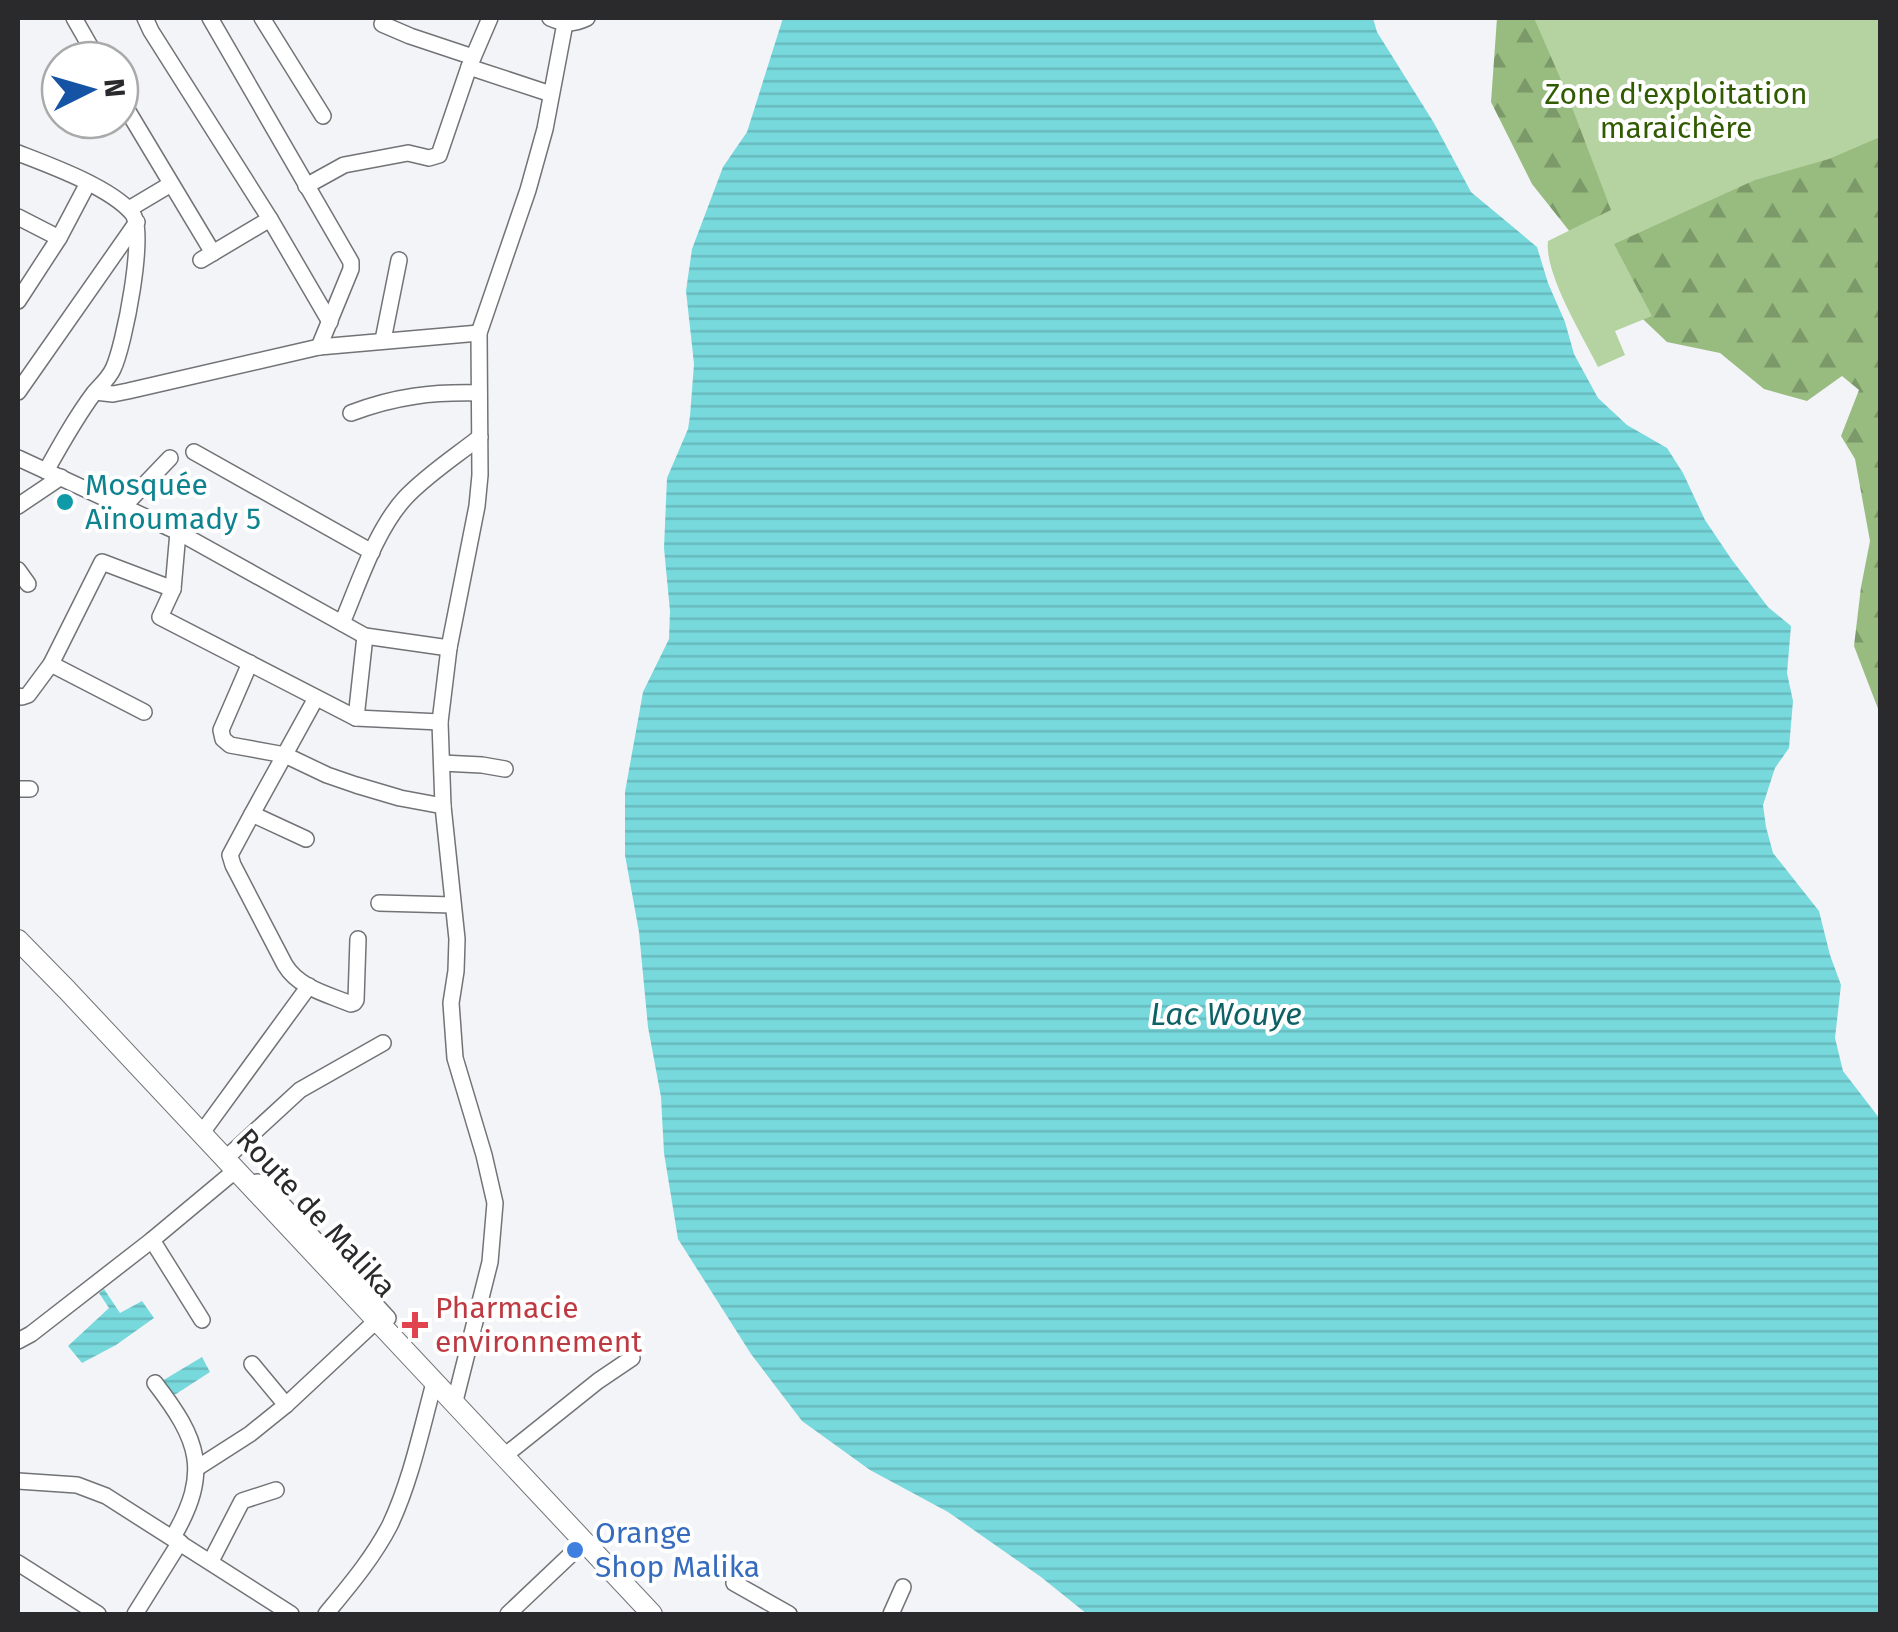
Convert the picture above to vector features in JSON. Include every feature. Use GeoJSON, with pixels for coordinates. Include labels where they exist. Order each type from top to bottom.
{"type":"FeatureCollection","features":[{"type":"Feature","properties":{"kind":"main road","name":"Route de Malika"},"geometry":{"type":"LineString","coordinates":[[18,943],[652,1614]]}},
{"type":"Feature","properties":{"kind":"street"},"geometry":{"type":"LineString","coordinates":[[74,18],[87,40]]}},
{"type":"Feature","properties":{"kind":"street"},"geometry":{"type":"LineString","coordinates":[[145,18],[330,322]]}},
{"type":"Feature","properties":{"kind":"street"},"geometry":{"type":"LineString","coordinates":[[210,18],[352,266],[319,347]]}},
{"type":"Feature","properties":{"kind":"street"},"geometry":{"type":"LineString","coordinates":[[262,18],[323,116]]}},
{"type":"Feature","properties":{"kind":"street"},"geometry":{"type":"LineString","coordinates":[[306,186],[344,165],[408,153],[429,158],[439,155],[490,18]]}},
{"type":"Feature","properties":{"kind":"street"},"geometry":{"type":"LineString","coordinates":[[454,1405],[490,1262],[495,1202],[455,1058],[451,1003],[457,938],[443,806],[440,722],[449,648],[477,506],[479,333],[528,190],[552,94],[560,20],[586,18]]}},
{"type":"Feature","properties":{"kind":"street"},"geometry":{"type":"LineString","coordinates":[[382,24],[552,94]]}},
{"type":"Feature","properties":{"kind":"street"},"geometry":{"type":"LineString","coordinates":[[140,132],[207,256],[270,219]]}},
{"type":"Feature","properties":{"kind":"street"},"geometry":{"type":"LineString","coordinates":[[18,153],[88,183],[133,215]]}},
{"type":"Feature","properties":{"kind":"street"},"geometry":{"type":"LineString","coordinates":[[18,301],[59,238],[88,183]]}},
{"type":"Feature","properties":{"kind":"street"},"geometry":{"type":"LineString","coordinates":[[18,392],[106,266],[133,215],[171,184]]}},
{"type":"Feature","properties":{"kind":"street"},"geometry":{"type":"LineString","coordinates":[[18,506],[53,474],[120,355],[133,281],[133,215]]}},
{"type":"Feature","properties":{"kind":"street"},"geometry":{"type":"LineString","coordinates":[[18,218],[59,238]]}},
{"type":"Feature","properties":{"kind":"street"},"geometry":{"type":"LineString","coordinates":[[383,340],[399,260]]}},
{"type":"Feature","properties":{"kind":"street"},"geometry":{"type":"LineString","coordinates":[[106,266],[133,281]]}},
{"type":"Feature","properties":{"kind":"street"},"geometry":{"type":"LineString","coordinates":[[96,392],[128,391],[319,347],[479,333]]}},
{"type":"Feature","properties":{"kind":"street"},"geometry":{"type":"LineString","coordinates":[[350,413],[405,396],[479,394]]}},
{"type":"Feature","properties":{"kind":"street"},"geometry":{"type":"LineString","coordinates":[[342,623],[394,512],[405,498],[480,436]]}},
{"type":"Feature","properties":{"kind":"street"},"geometry":{"type":"LineString","coordinates":[[194,452],[372,552]]}},
{"type":"Feature","properties":{"kind":"street"},"geometry":{"type":"LineString","coordinates":[[18,458],[178,532],[366,636],[449,648]]}},
{"type":"Feature","properties":{"kind":"street"},"geometry":{"type":"LineString","coordinates":[[124,506],[170,458]]}},
{"type":"Feature","properties":{"kind":"street"},"geometry":{"type":"LineString","coordinates":[[178,532],[174,589],[160,617],[356,718],[440,722]]}},
{"type":"Feature","properties":{"kind":"street"},"geometry":{"type":"LineString","coordinates":[[18,696],[28,695],[51,664],[102,562],[174,589]]}},
{"type":"Feature","properties":{"kind":"street"},"geometry":{"type":"LineString","coordinates":[[18,570],[28,584]]}},
{"type":"Feature","properties":{"kind":"street"},"geometry":{"type":"LineString","coordinates":[[356,718],[366,636]]}},
{"type":"Feature","properties":{"kind":"street"},"geometry":{"type":"LineString","coordinates":[[250,663],[221,730],[230,746],[285,755],[356,785],[443,806]]}},
{"type":"Feature","properties":{"kind":"street"},"geometry":{"type":"LineString","coordinates":[[51,664],[144,712]]}},
{"type":"Feature","properties":{"kind":"street"},"geometry":{"type":"LineString","coordinates":[[316,698],[230,855],[284,965],[296,980],[354,1003],[358,939]]}},
{"type":"Feature","properties":{"kind":"street"},"geometry":{"type":"LineString","coordinates":[[442,763],[505,769]]}},
{"type":"Feature","properties":{"kind":"street"},"geometry":{"type":"LineString","coordinates":[[252,814],[306,839]]}},
{"type":"Feature","properties":{"kind":"street"},"geometry":{"type":"LineString","coordinates":[[379,903],[452,906]]}},
{"type":"Feature","properties":{"kind":"street"},"geometry":{"type":"LineString","coordinates":[[202,1134],[309,986]]}},
{"type":"Feature","properties":{"kind":"street"},"geometry":{"type":"LineString","coordinates":[[18,1341],[237,1172],[300,1090],[383,1043]]}},
{"type":"Feature","properties":{"kind":"street"},"geometry":{"type":"LineString","coordinates":[[237,1172],[263,1183],[349,1275],[414,1348],[418,1366]]}},
{"type":"Feature","properties":{"kind":"street"},"geometry":{"type":"LineString","coordinates":[[152,1240],[202,1320]]}},
{"type":"Feature","properties":{"kind":"street"},"geometry":{"type":"LineString","coordinates":[[197,1468],[286,1405],[376,1321]]}},
{"type":"Feature","properties":{"kind":"street"},"geometry":{"type":"LineString","coordinates":[[503,1457],[632,1358]]}},
{"type":"Feature","properties":{"kind":"street"},"geometry":{"type":"LineString","coordinates":[[252,1364],[286,1405]]}},
{"type":"Feature","properties":{"kind":"street"},"geometry":{"type":"LineString","coordinates":[[135,1614],[176,1540],[197,1468],[189,1436],[155,1383]]}},
{"type":"Feature","properties":{"kind":"street"},"geometry":{"type":"LineString","coordinates":[[326,1614],[368,1561],[393,1518],[408,1481],[434,1383]]}},
{"type":"Feature","properties":{"kind":"street"},"geometry":{"type":"LineString","coordinates":[[19,1486],[77,1485],[106,1496],[290,1614]]}},
{"type":"Feature","properties":{"kind":"street"},"geometry":{"type":"LineString","coordinates":[[211,1561],[242,1501],[276,1490]]}},
{"type":"Feature","properties":{"kind":"street"},"geometry":{"type":"LineString","coordinates":[[508,1614],[584,1542]]}},
{"type":"Feature","properties":{"kind":"street"},"geometry":{"type":"LineString","coordinates":[[18,1563],[98,1614]]}},
{"type":"Feature","properties":{"kind":"street"},"geometry":{"type":"LineString","coordinates":[[734,1583],[790,1614]]}},
{"type":"Feature","properties":{"kind":"street"},"geometry":{"type":"LineString","coordinates":[[891,1614],[902,1587]]}},
{"type":"Feature","properties":{"kind":"green space"},"geometry":{"type":"Polygon","coordinates":[[[1497,18],[1880,18],[1880,714],[1854,646],[1870,541],[1855,459],[1841,436],[1859,390],[1842,376],[1807,401],[1764,389],[1720,353],[1667,342],[1628,305],[1532,184],[1491,102],[1497,18]]]}},
{"type":"Feature","properties":{"kind":"green space","name":"Zone d'exploitation maraichère"},"geometry":{"type":"Polygon","coordinates":[[[1534,18],[1880,18],[1880,137],[1829,159],[1755,180],[1614,244],[1652,316],[1615,331],[1625,355],[1598,367],[1558,287],[1548,241],[1611,210],[1534,18]]]}},
{"type":"Feature","properties":{"kind":"water","name":"Lac Wouye"},"geometry":{"type":"Polygon","coordinates":[[[783,18],[1373,18],[1377,32],[1434,123],[1471,192],[1537,247],[1574,354],[1598,398],[1627,425],[1667,448],[1705,520],[1732,560],[1768,607],[1791,626],[1787,673],[1793,701],[1789,748],[1775,768],[1763,805],[1766,827],[1773,853],[1819,911],[1841,985],[1835,1038],[1843,1071],[1880,1119],[1880,1614],[1087,1614],[948,1512],[870,1470],[802,1421],[751,1354],[678,1239],[664,1153],[661,1097],[648,1027],[639,932],[625,855],[625,792],[643,692],[669,639],[664,548],[667,478],[690,416],[694,364],[686,291],[692,249],[723,167],[747,132],[783,18]]]}},
{"type":"Feature","properties":{"kind":"water"},"geometry":{"type":"Polygon","coordinates":[[[104,1289],[120,1313],[142,1301],[154,1318],[82,1363],[68,1346],[109,1308],[99,1293],[104,1289]]]}},
{"type":"Feature","properties":{"kind":"water"},"geometry":{"type":"Polygon","coordinates":[[[202,1357],[210,1372],[176,1394],[170,1395],[157,1384],[202,1357]]]}},
{"type":"Feature","properties":{"kind":"place","name":"Mosquée Aïnoumady 5"},"geometry":{"type":"Point","coordinates":[65,502]}},
{"type":"Feature","properties":{"kind":"place","name":"Pharmacie environnement"},"geometry":{"type":"Point","coordinates":[415,1325]}},
{"type":"Feature","properties":{"kind":"place","name":"Orange Shop Malika"},"geometry":{"type":"Point","coordinates":[575,1550]}}]}
